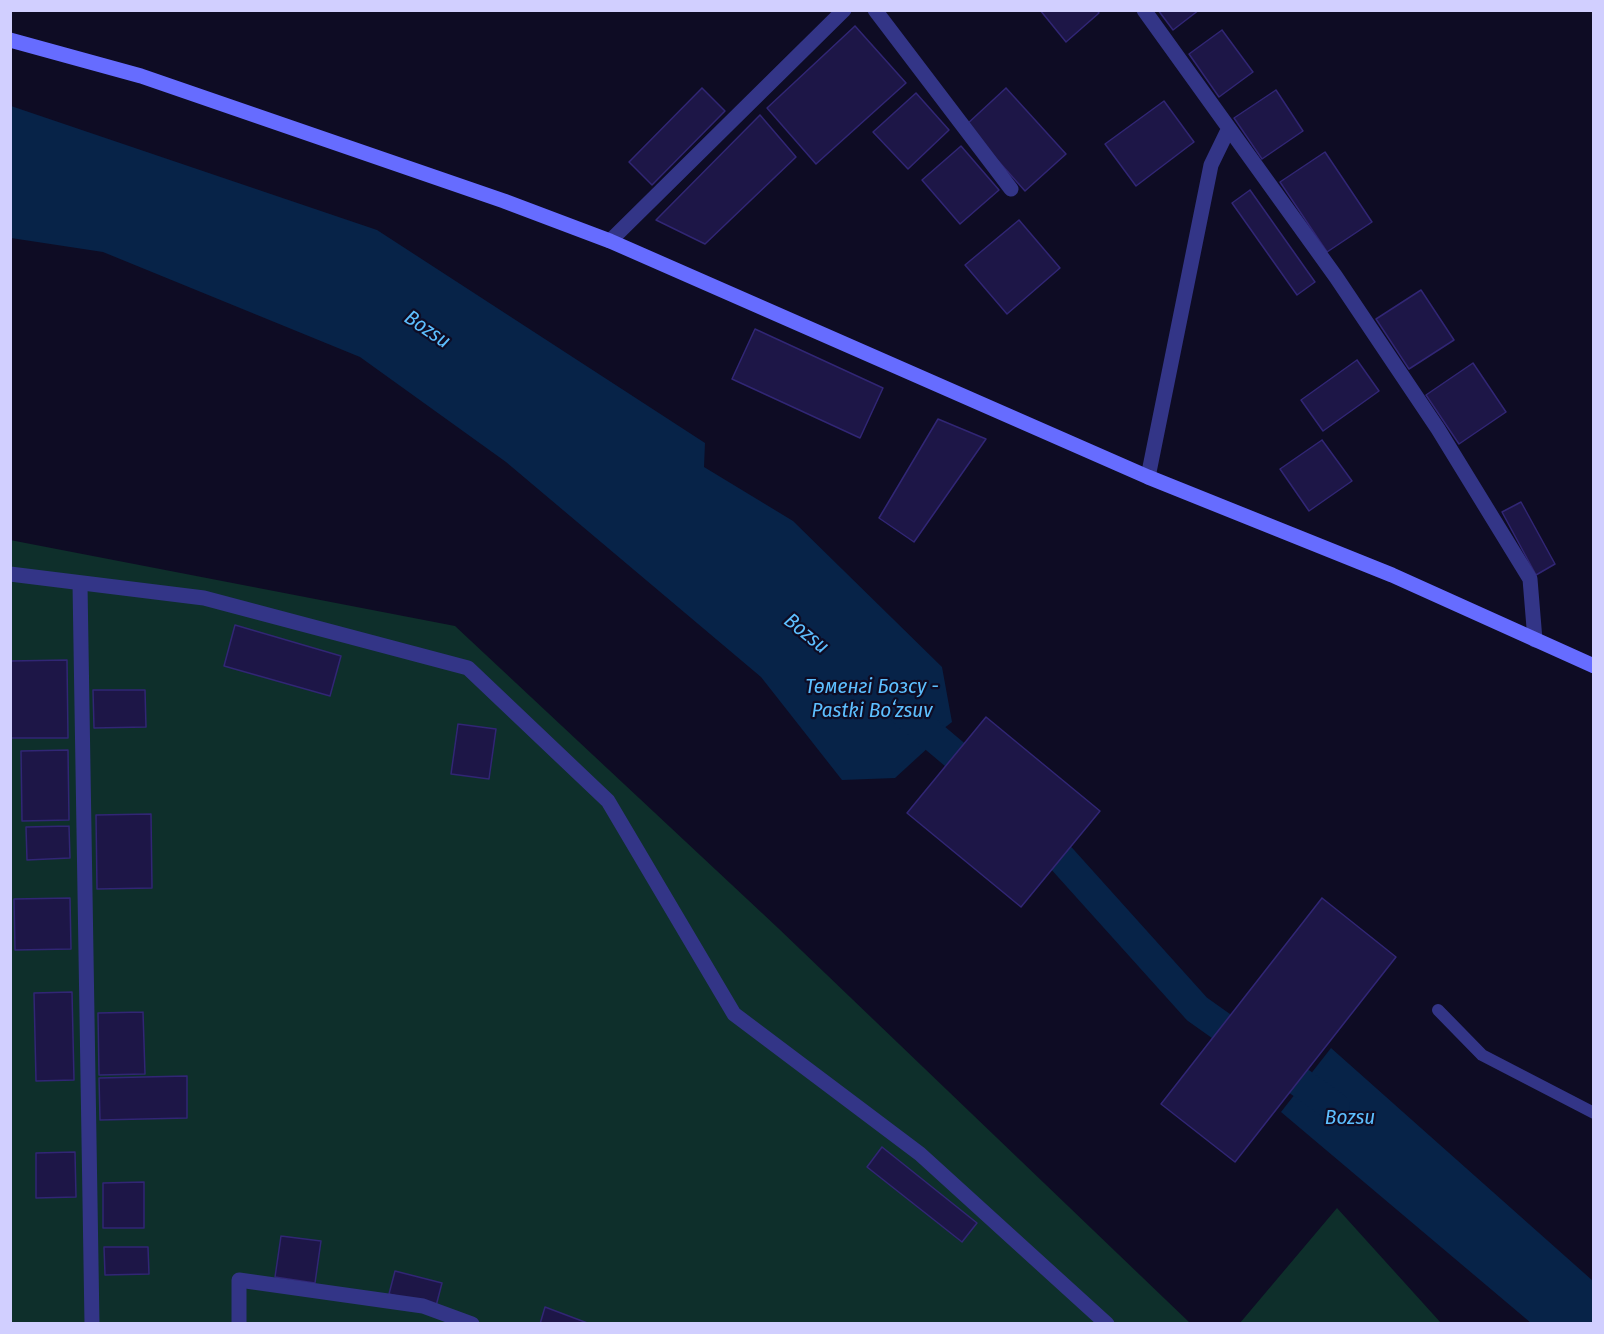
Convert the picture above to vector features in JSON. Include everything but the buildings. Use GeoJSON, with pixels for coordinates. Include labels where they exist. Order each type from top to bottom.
{"type":"FeatureCollection","features":[{"type":"Feature","properties":{"kind":"main road"},"geometry":{"type":"LineString","coordinates":[[10,40],[141,76],[504,201],[610,241],[1148,477],[1392,575],[1593,666]]}},
{"type":"Feature","properties":{"kind":"street"},"geometry":{"type":"LineString","coordinates":[[610,241],[844,10]]}},
{"type":"Feature","properties":{"kind":"street"},"geometry":{"type":"LineString","coordinates":[[874,10],[1011,189]]}},
{"type":"Feature","properties":{"kind":"street"},"geometry":{"type":"LineString","coordinates":[[1144,10],[1228,130],[1336,277],[1438,429],[1530,579],[1535,640]]}},
{"type":"Feature","properties":{"kind":"street"},"geometry":{"type":"LineString","coordinates":[[1148,477],[1211,165],[1228,130]]}},
{"type":"Feature","properties":{"kind":"street"},"geometry":{"type":"LineString","coordinates":[[10,574],[204,598],[468,668],[608,801],[734,1014],[920,1154],[1107,1323]]}},
{"type":"Feature","properties":{"kind":"street"},"geometry":{"type":"LineString","coordinates":[[80,584],[92,1323]]}},
{"type":"Feature","properties":{"kind":"street"},"geometry":{"type":"LineString","coordinates":[[239,1323],[238,1280],[423,1306],[472,1323]]}},
{"type":"Feature","properties":{"kind":"lane"},"geometry":{"type":"LineString","coordinates":[[1438,1010],[1482,1055],[1593,1113]]}},
{"type":"Feature","properties":{"kind":"green space"},"geometry":{"type":"Polygon","coordinates":[[[10,540],[455,626],[778,928],[1190,1323],[11,1323],[10,540]]]}},
{"type":"Feature","properties":{"kind":"green space"},"geometry":{"type":"Polygon","coordinates":[[[1337,1208],[1441,1323],[1240,1323],[1337,1208]]]}},
{"type":"Feature","properties":{"kind":"water","name":"Төменгі Бозсу - Pastki Boʻzsuv"},"geometry":{"type":"Polygon","coordinates":[[[11,106],[377,230],[705,443],[704,467],[793,521],[942,667],[952,722],[934,736],[930,746],[895,778],[842,780],[761,677],[506,462],[360,357],[103,252],[11,238],[11,106]]]}},
{"type":"Feature","properties":{"kind":"water","name":"Bozsu"},"geometry":{"type":"Polygon","coordinates":[[[1331,1048],[1593,1281],[1593,1323],[1531,1323],[1281,1112],[1331,1048]]]}},
{"type":"Feature","properties":{"kind":"waterway","name":"Bozsu"},"geometry":{"type":"LineString","coordinates":[[903,711],[986,781]]}},
{"type":"Feature","properties":{"kind":"waterway","name":"Bozsu"},"geometry":{"type":"LineString","coordinates":[[1035,829],[1197,1009],[1335,1107]]}}]}
